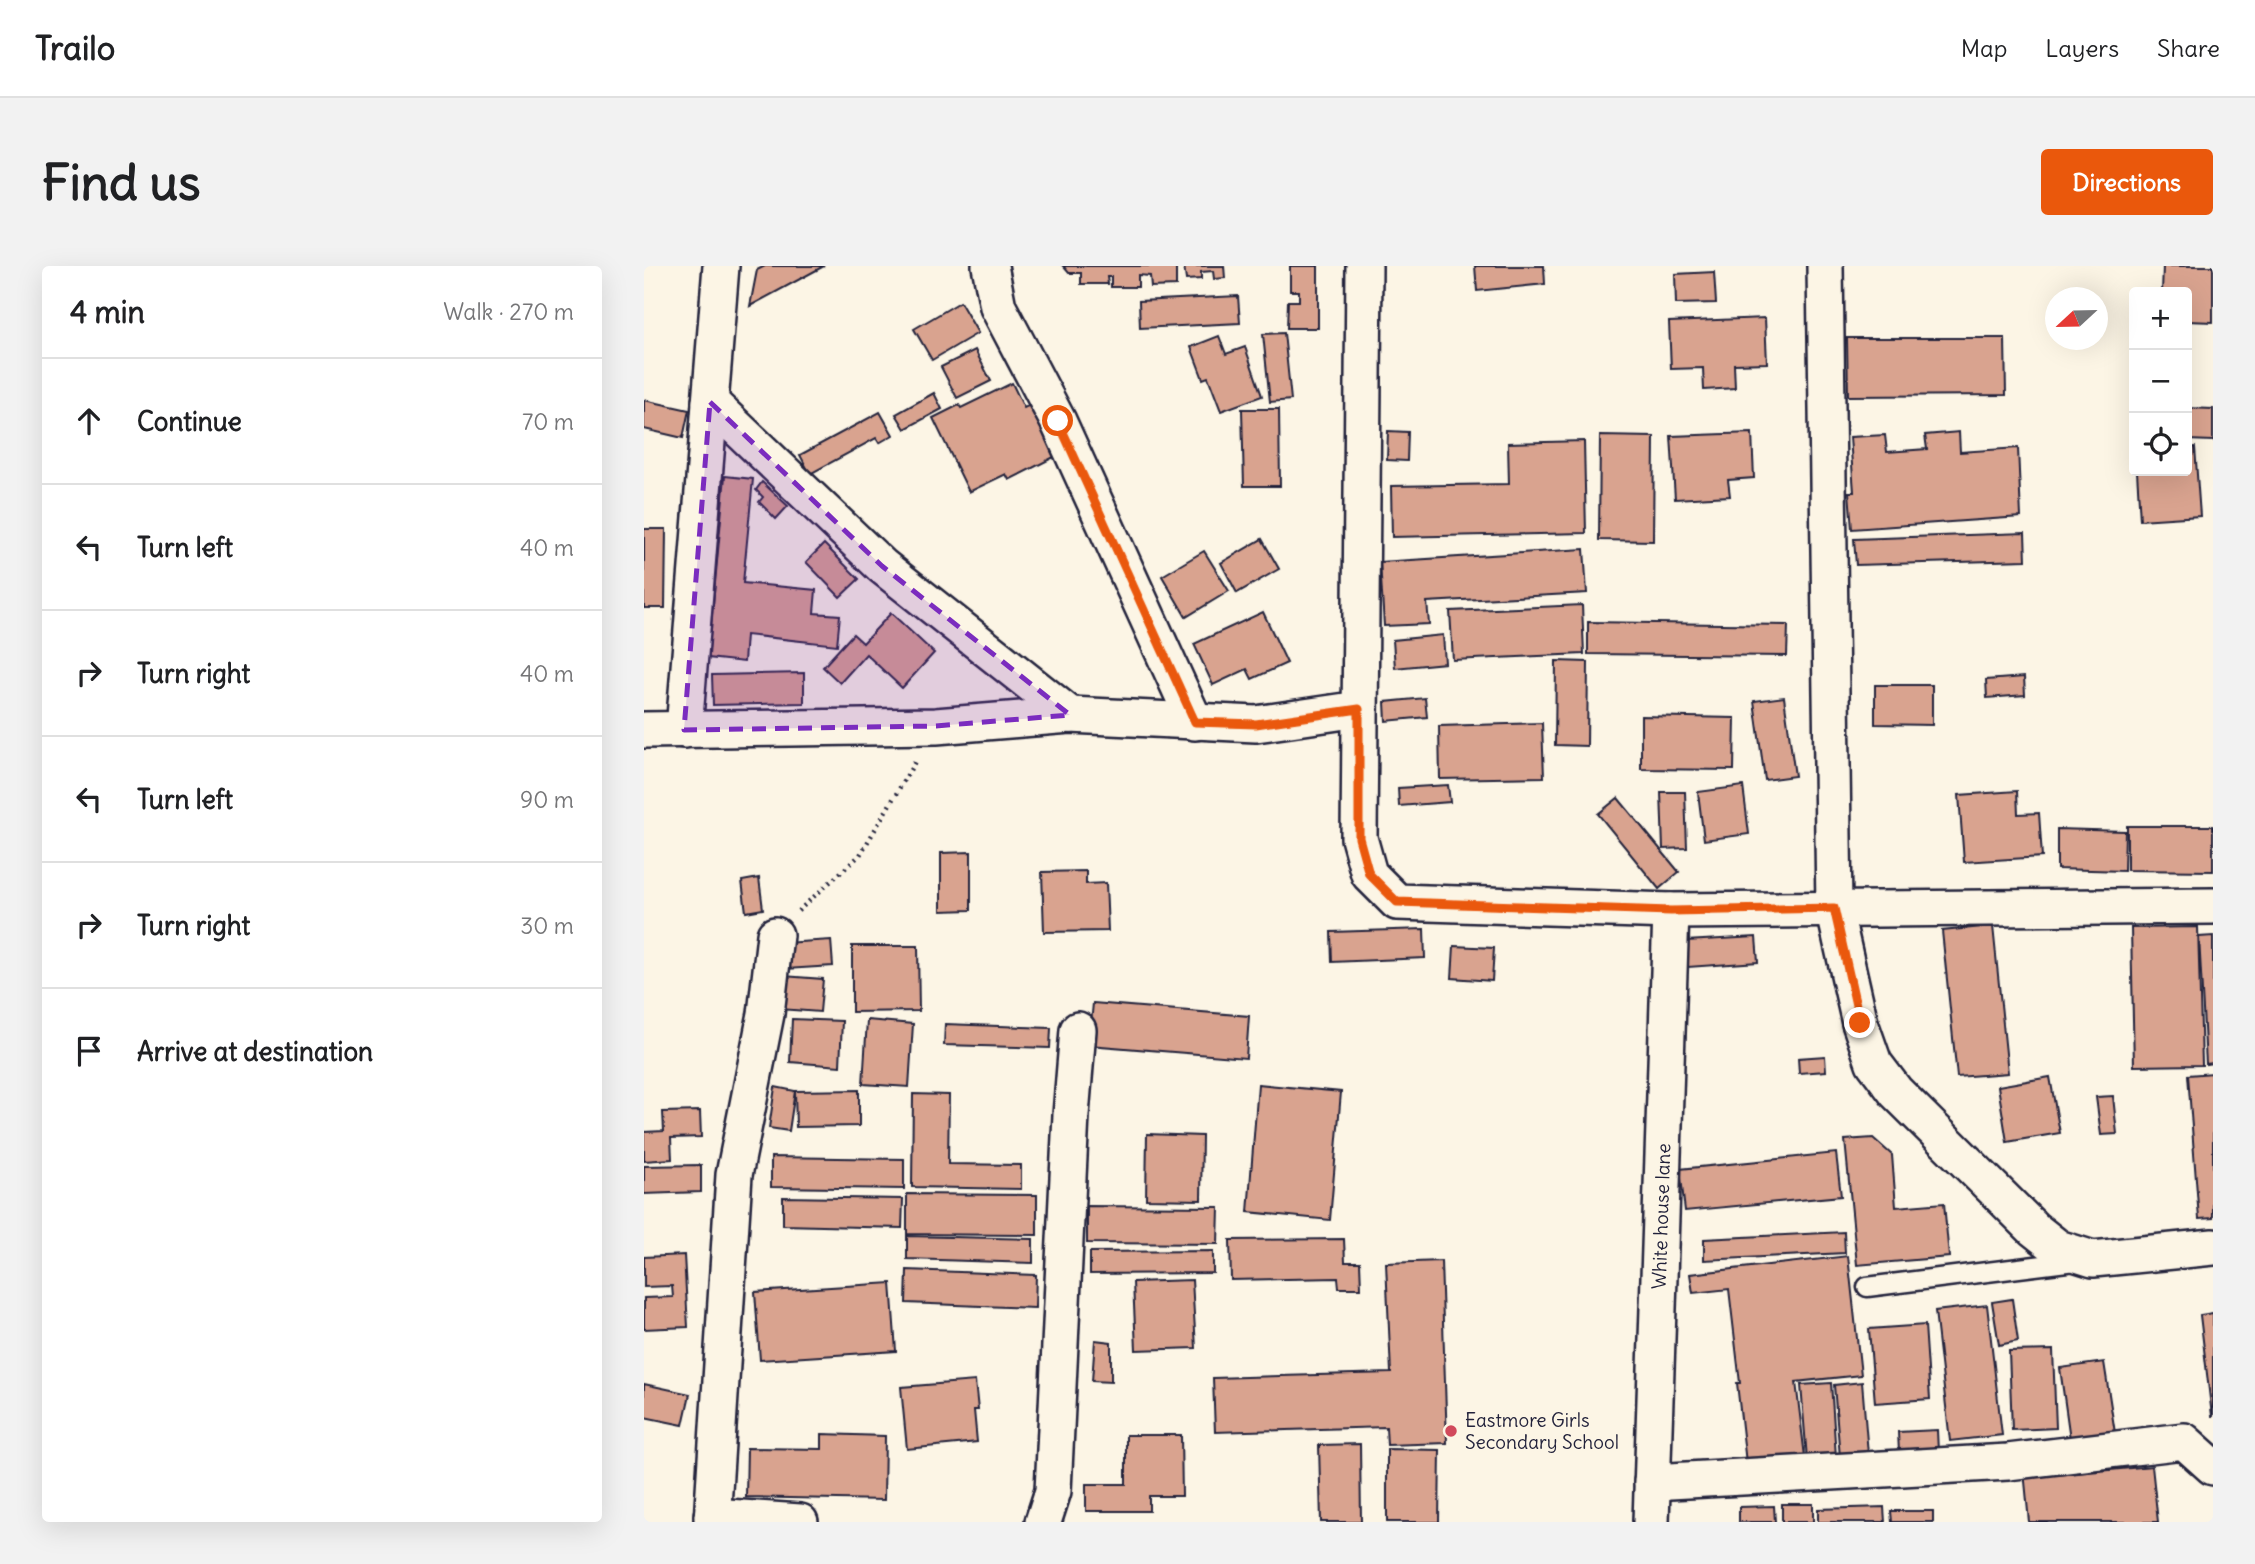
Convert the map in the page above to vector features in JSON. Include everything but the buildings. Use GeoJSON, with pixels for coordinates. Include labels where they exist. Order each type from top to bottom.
{"type":"FeatureCollection","features":[{"type":"Feature","properties":{"kind":"street"},"geometry":{"type":"LineString","coordinates":[[684,730],[721,266]]}},
{"type":"Feature","properties":{"kind":"street"},"geometry":{"type":"LineString","coordinates":[[989,266],[998,307],[1058,421],[1195,722]]}},
{"type":"Feature","properties":{"kind":"street"},"geometry":{"type":"LineString","coordinates":[[1364,266],[1359,838],[1369,874],[1397,902],[1671,911],[2213,906]]}},
{"type":"Feature","properties":{"kind":"street"},"geometry":{"type":"LineString","coordinates":[[1825,266],[1834,908],[1860,1023],[1874,1063],[1896,1092],[2034,1228],[2058,1248],[2093,1258],[2213,1247]]}},
{"type":"Feature","properties":{"kind":"street"},"geometry":{"type":"LineString","coordinates":[[710,402],[882,566],[1070,715]]}},
{"type":"Feature","properties":{"kind":"street"},"geometry":{"type":"LineString","coordinates":[[644,730],[936,726],[1070,715],[1256,724],[1359,709]]}},
{"type":"Feature","properties":{"kind":"street","name":"White house lane"},"geometry":{"type":"LineString","coordinates":[[1651,1522],[1671,911]]}},
{"type":"Feature","properties":{"kind":"street"},"geometry":{"type":"LineString","coordinates":[[775,935],[766,1014],[734,1175],[712,1519],[800,1522]]}},
{"type":"Feature","properties":{"kind":"street"},"geometry":{"type":"LineString","coordinates":[[1043,1522],[1054,1491],[1071,1115],[1078,1030]]}},
{"type":"Feature","properties":{"kind":"street"},"geometry":{"type":"LineString","coordinates":[[1652,1482],[2008,1462],[2184,1441],[2213,1466]]}},
{"type":"Feature","properties":{"kind":"lane"},"geometry":{"type":"LineString","coordinates":[[1867,1287],[2093,1258]]}},
{"type":"Feature","properties":{"kind":"path"},"geometry":{"type":"LineString","coordinates":[[775,935],[859,855],[936,726]]}},
{"type":"Feature","properties":{"kind":"highlighted area"},"geometry":{"type":"Polygon","coordinates":[[[710,402],[882,566],[1070,715],[936,726],[684,730],[710,402]]]}},
{"type":"Feature","properties":{"kind":"place","name":"Eastmore Girls Secondary School"},"geometry":{"type":"Point","coordinates":[1451,1431]}},
{"type":"Feature","properties":{"kind":"route"},"geometry":{"type":"LineString","coordinates":[[1058,421],[1195,722],[1256,724],[1359,709],[1359,838],[1369,874],[1397,902],[1671,911],[1834,908],[1860,1023]]}}]}
